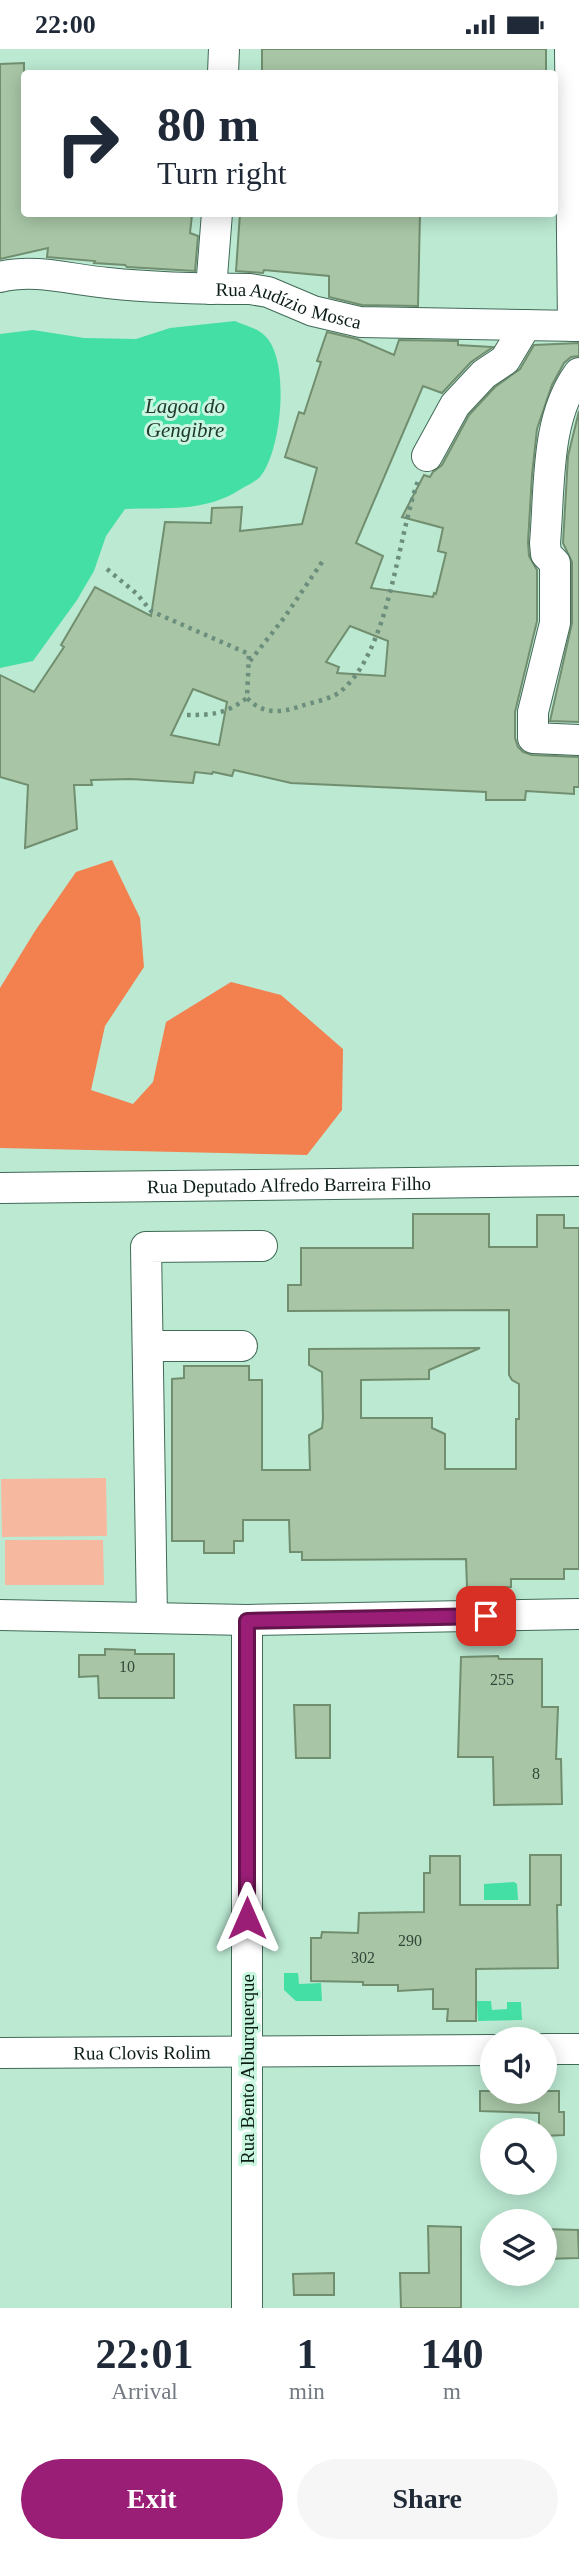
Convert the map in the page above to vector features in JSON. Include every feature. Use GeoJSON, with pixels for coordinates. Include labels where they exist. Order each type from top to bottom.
{"type":"FeatureCollection","features":[{"type":"Feature","properties":{"kind":"street"},"geometry":{"type":"LineString","coordinates":[[223,70],[224,49]]}},
{"type":"Feature","properties":{"kind":"street"},"geometry":{"type":"LineString","coordinates":[[570,49],[576,326]]}},
{"type":"Feature","properties":{"kind":"street"},"geometry":{"type":"LineString","coordinates":[[211,289],[217,217]]}},
{"type":"Feature","properties":{"kind":"street","name":"Rua Audízio Mosca"},"geometry":{"type":"LineString","coordinates":[[0,277],[30,273],[108,283],[250,289],[268,292],[313,311],[360,322],[576,326]]}},
{"type":"Feature","properties":{"kind":"street"},"geometry":{"type":"LineString","coordinates":[[427,456],[455,405],[484,373],[505,360],[526,325]]}},
{"type":"Feature","properties":{"kind":"street"},"geometry":{"type":"LineString","coordinates":[[579,373],[568,387],[562,402],[553,445],[545,543],[546,554],[555,563],[555,623],[535,703],[533,738],[579,740]]}},
{"type":"Feature","properties":{"kind":"street","name":"Rua Deputado Alfredo Barreira Filho"},"geometry":{"type":"LineString","coordinates":[[0,1188],[579,1181]]}},
{"type":"Feature","properties":{"kind":"street"},"geometry":{"type":"LineString","coordinates":[[152,1618],[146,1247],[262,1246]]}},
{"type":"Feature","properties":{"kind":"street"},"geometry":{"type":"LineString","coordinates":[[148,1346],[242,1346]]}},
{"type":"Feature","properties":{"kind":"street"},"geometry":{"type":"LineString","coordinates":[[0,1615],[247,1621],[579,1614]]}},
{"type":"Feature","properties":{"kind":"street","name":"Rua Bento Alburquerque"},"geometry":{"type":"LineString","coordinates":[[247,1621],[247,2308]]}},
{"type":"Feature","properties":{"kind":"street"},"geometry":{"type":"LineString","coordinates":[[557,2049],[579,2049]]}},
{"type":"Feature","properties":{"kind":"street","name":"Rua Clovis Rolim"},"geometry":{"type":"LineString","coordinates":[[0,2053],[247,2054],[480,2050]]}},
{"type":"Feature","properties":{"kind":"path"},"geometry":{"type":"LineString","coordinates":[[107,569],[137,594],[151,611],[249,654],[247,698],[256,707],[285,712],[340,693],[369,652],[397,570],[411,501],[427,456]]}},
{"type":"Feature","properties":{"kind":"path"},"geometry":{"type":"LineString","coordinates":[[249,661],[284,618],[322,562]]}},
{"type":"Feature","properties":{"kind":"path"},"geometry":{"type":"LineString","coordinates":[[187,715],[212,715],[229,711],[247,698]]}},
{"type":"Feature","properties":{"kind":"shaded area"},"geometry":{"type":"Polygon","coordinates":[[[112,860],[140,918],[144,967],[105,1026],[91,1090],[133,1104],[153,1082],[166,1022],[231,982],[281,995],[343,1049],[342,1110],[307,1155],[0,1148],[0,988],[76,872],[112,860]]]}},
{"type":"Feature","properties":{"kind":"shaded area"},"geometry":{"type":"Polygon","coordinates":[[[106,1478],[107,1536],[2,1537],[1,1479],[106,1478]]]}},
{"type":"Feature","properties":{"kind":"shaded area"},"geometry":{"type":"Polygon","coordinates":[[[5,1540],[103,1540],[104,1585],[5,1585],[5,1540]]]}},
{"type":"Feature","properties":{"kind":"water","name":"Lagoa do Gengibre"},"geometry":{"type":"Polygon","coordinates":[[[235,321],[264,335],[278,364],[278,428],[267,466],[259,478],[213,502],[170,508],[125,509],[106,536],[94,571],[77,600],[33,661],[0,668],[0,334],[33,330],[84,338],[136,339],[170,328],[235,321]]]}},
{"type":"Feature","properties":{"kind":"water"},"geometry":{"type":"Polygon","coordinates":[[[484,1884],[517,1884],[518,1900],[484,1900],[484,1884]]]}},
{"type":"Feature","properties":{"kind":"water"},"geometry":{"type":"Polygon","coordinates":[[[284,1973],[298,1973],[299,1984],[321,1983],[322,2001],[296,2001],[284,1990],[284,1973]]]}},
{"type":"Feature","properties":{"kind":"water"},"geometry":{"type":"Polygon","coordinates":[[[477,2001],[491,2001],[492,2010],[507,2009],[507,2002],[521,2002],[522,2020],[478,2021],[477,2001]]]}},
{"type":"Feature","properties":{"kind":"building"},"geometry":{"type":"Polygon","coordinates":[[[262,49],[546,49],[546,70],[262,70],[262,49]]]}},
{"type":"Feature","properties":{"kind":"building"},"geometry":{"type":"Polygon","coordinates":[[[24,63],[24,70],[21,70],[21,217],[192,217],[190,233],[198,236],[195,271],[127,267],[47,257],[48,248],[0,259],[0,64],[24,63]]]}},
{"type":"Feature","properties":{"kind":"building"},"geometry":{"type":"Polygon","coordinates":[[[240,217],[420,217],[418,306],[362,305],[329,297],[329,276],[264,270],[263,273],[236,271],[240,217]]]}},
{"type":"Feature","properties":{"kind":"building"},"geometry":{"type":"Polygon","coordinates":[[[327,332],[357,339],[394,355],[399,340],[458,341],[458,345],[493,347],[471,362],[442,393],[423,386],[356,543],[383,556],[371,588],[433,597],[446,553],[438,551],[443,528],[402,517],[424,475],[430,477],[442,465],[469,415],[495,387],[520,369],[534,345],[579,343],[579,356],[571,357],[564,363],[552,385],[537,429],[528,542],[529,556],[537,570],[537,621],[515,712],[515,738],[523,752],[532,755],[579,757],[579,787],[574,787],[574,794],[526,791],[525,800],[486,800],[486,792],[291,783],[234,770],[232,776],[195,772],[193,783],[131,779],[91,780],[92,785],[74,785],[77,829],[25,848],[28,785],[0,777],[0,675],[34,692],[64,647],[61,645],[95,587],[151,616],[165,522],[211,523],[212,508],[242,507],[240,531],[302,524],[317,468],[285,457],[299,412],[304,414],[321,362],[317,361],[327,332]],[[350,626],[326,662],[339,667],[337,673],[385,676],[388,641],[350,626]],[[193,689],[171,735],[219,745],[227,702],[193,689]]]}},
{"type":"Feature","properties":{"kind":"building"},"geometry":{"type":"Polygon","coordinates":[[[579,411],[579,722],[550,721],[572,623],[572,562],[563,543],[568,456],[579,411]]]}},
{"type":"Feature","properties":{"kind":"building"},"geometry":{"type":"Polygon","coordinates":[[[413,1214],[489,1214],[489,1247],[537,1247],[537,1215],[564,1215],[564,1228],[579,1228],[579,1569],[564,1569],[564,1579],[511,1579],[511,1587],[467,1587],[466,1559],[302,1560],[302,1552],[290,1552],[289,1520],[243,1520],[243,1541],[234,1541],[234,1553],[204,1553],[204,1541],[172,1541],[172,1379],[184,1378],[184,1366],[249,1366],[249,1380],[262,1380],[262,1470],[310,1470],[309,1435],[322,1428],[323,1418],[322,1372],[309,1365],[309,1349],[480,1348],[429,1370],[429,1379],[361,1380],[361,1418],[432,1418],[432,1428],[445,1434],[445,1469],[516,1469],[519,1384],[509,1375],[509,1310],[288,1311],[288,1285],[301,1285],[301,1248],[413,1248],[413,1214]]]}},
{"type":"Feature","properties":{"kind":"building"},"geometry":{"type":"Polygon","coordinates":[[[105,1649],[135,1650],[135,1654],[174,1654],[174,1698],[99,1698],[98,1676],[79,1677],[79,1655],[105,1655],[105,1649]]]}},
{"type":"Feature","properties":{"kind":"building"},"geometry":{"type":"Polygon","coordinates":[[[498,1656],[499,1659],[542,1659],[542,1707],[558,1707],[556,1759],[561,1759],[562,1804],[494,1805],[493,1757],[458,1757],[461,1657],[498,1656]]]}},
{"type":"Feature","properties":{"kind":"building"},"geometry":{"type":"Polygon","coordinates":[[[294,1705],[330,1705],[330,1758],[296,1758],[294,1705]]]}},
{"type":"Feature","properties":{"kind":"building"},"geometry":{"type":"Polygon","coordinates":[[[530,1855],[561,1855],[561,1905],[557,1905],[558,1968],[476,1969],[476,2021],[447,2021],[448,2009],[433,2009],[433,1989],[398,1991],[398,1985],[311,1981],[311,1938],[321,1938],[322,1932],[358,1933],[359,1913],[424,1912],[424,1873],[430,1873],[430,1856],[460,1856],[460,1905],[530,1905],[530,1855]]]}},
{"type":"Feature","properties":{"kind":"building"},"geometry":{"type":"Polygon","coordinates":[[[559,2091],[559,2112],[564,2112],[564,2135],[557,2135],[557,2118],[539,2118],[539,2113],[480,2111],[480,2104],[557,2104],[559,2091]]]}},
{"type":"Feature","properties":{"kind":"building"},"geometry":{"type":"Polygon","coordinates":[[[428,2226],[461,2227],[461,2308],[401,2308],[400,2273],[429,2273],[428,2226]]]}},
{"type":"Feature","properties":{"kind":"building"},"geometry":{"type":"Polygon","coordinates":[[[557,2229],[578,2230],[579,2258],[557,2259],[557,2229]]]}},
{"type":"Feature","properties":{"kind":"building"},"geometry":{"type":"Polygon","coordinates":[[[334,2273],[334,2295],[294,2295],[293,2274],[334,2273]]]}},
{"type":"Feature","properties":{"kind":"route"},"geometry":{"type":"LineString","coordinates":[[247,1918],[247,1621],[486,1616]]}}]}
